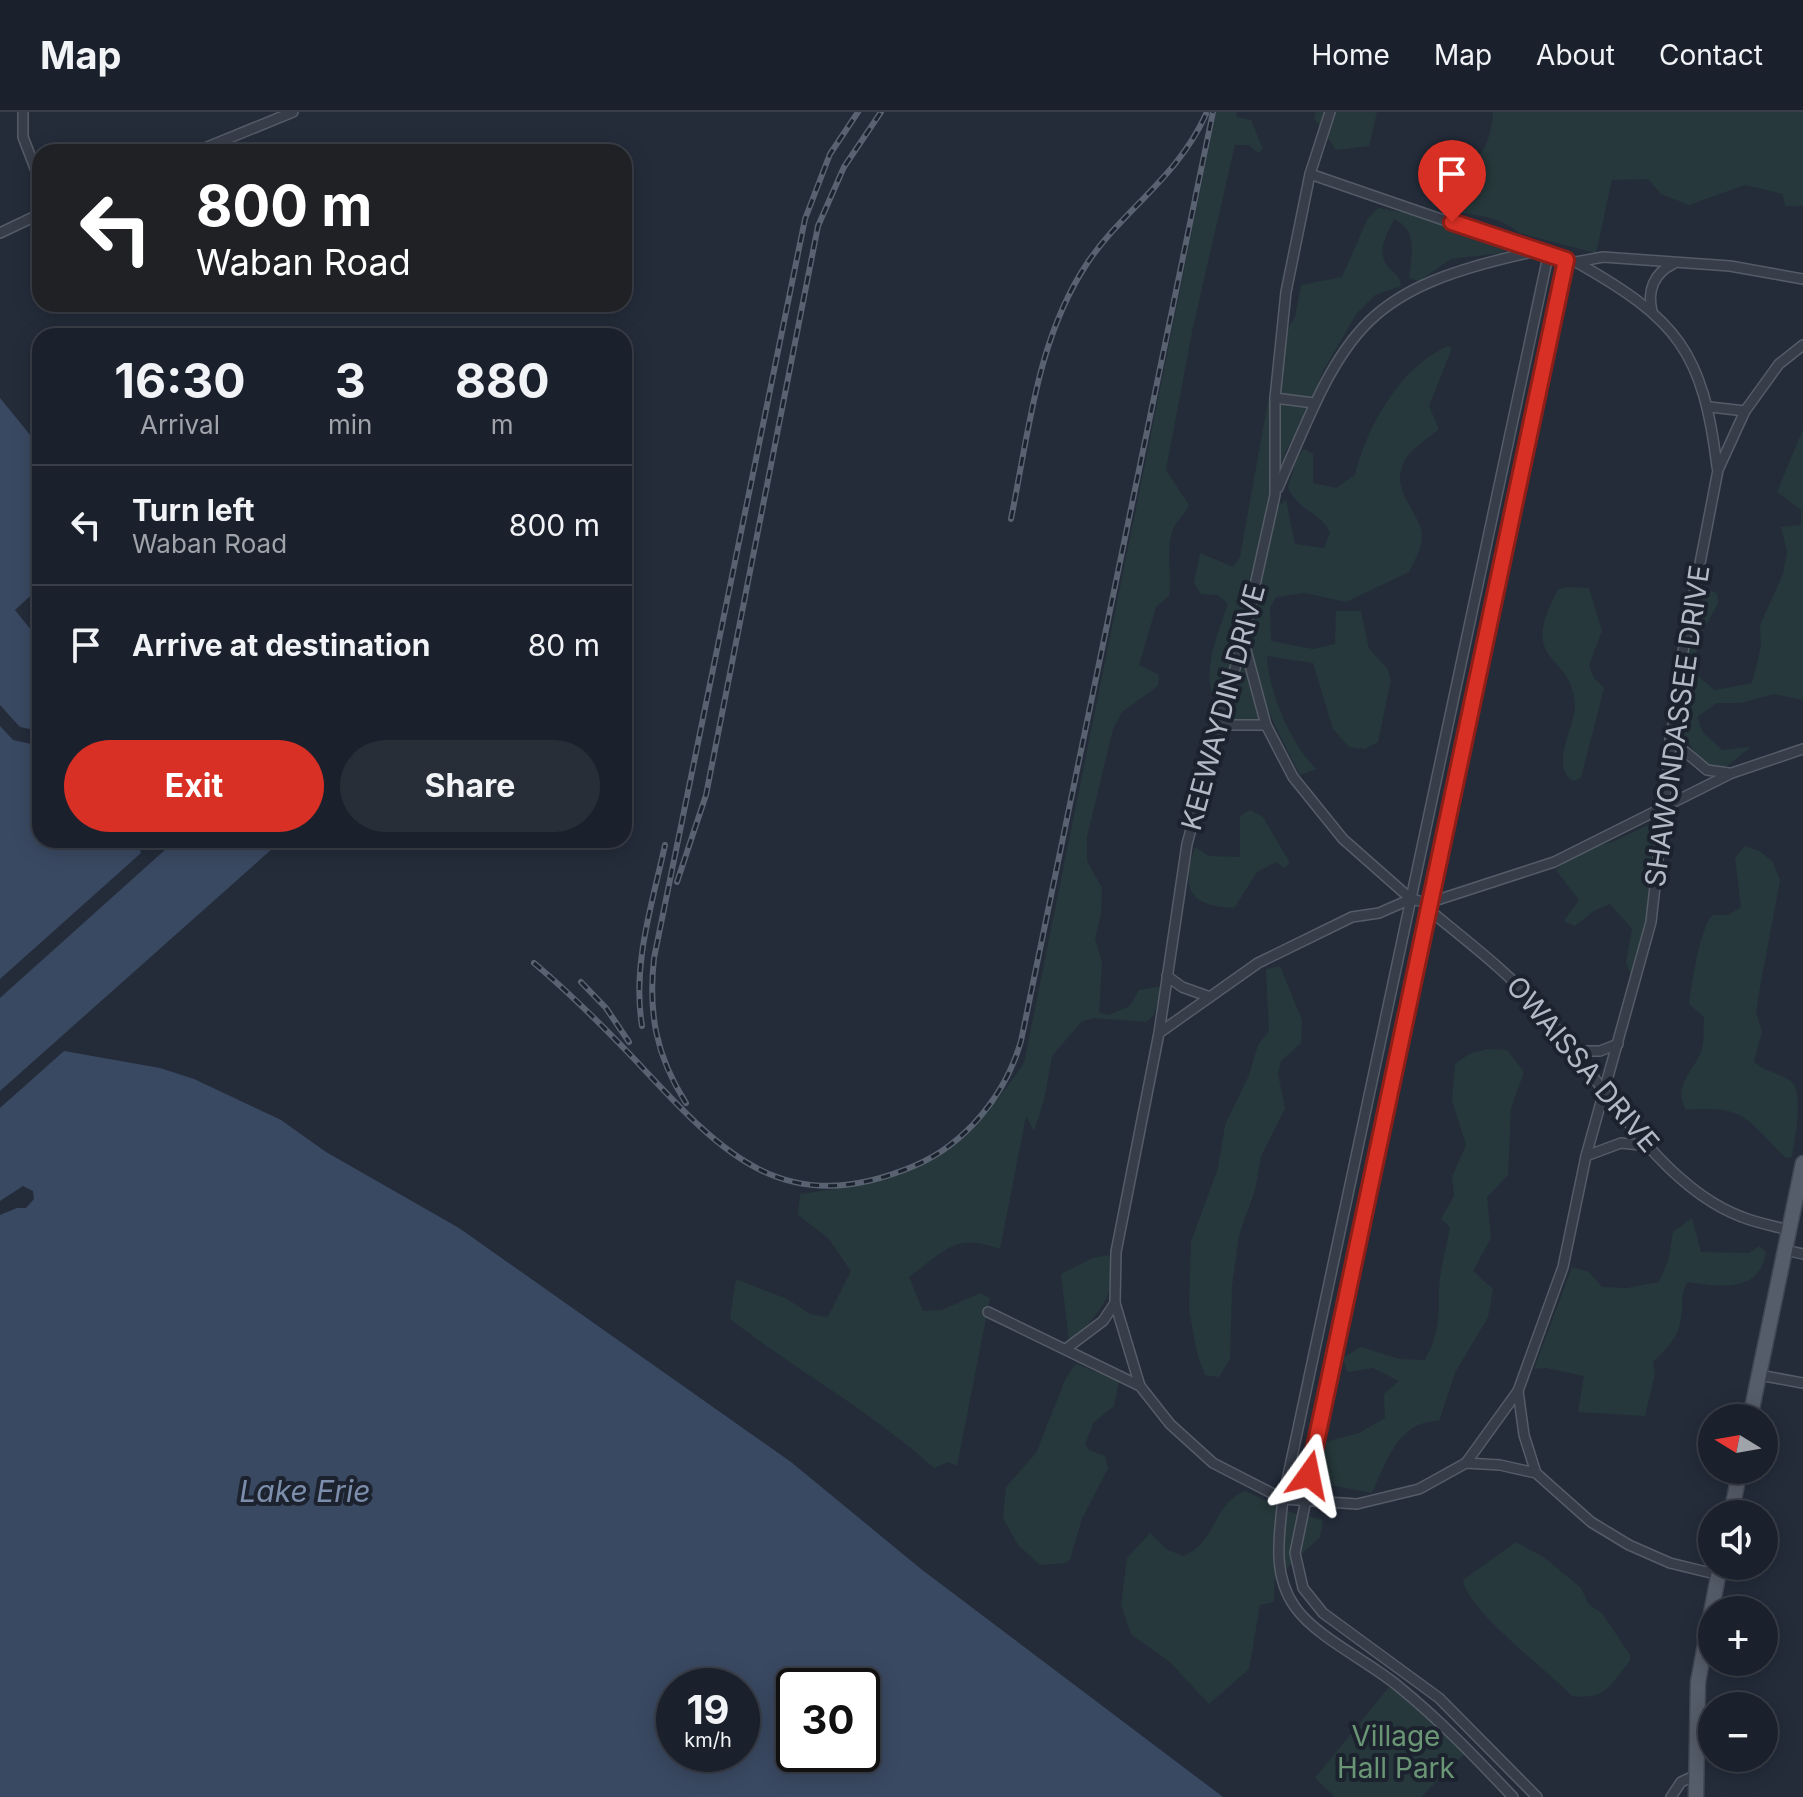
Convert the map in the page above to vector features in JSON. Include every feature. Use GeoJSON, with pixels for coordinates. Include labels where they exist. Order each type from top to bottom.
{"type":"FeatureCollection","features":[{"type":"Feature","properties":{"kind":"main road"},"geometry":{"type":"LineString","coordinates":[[1753,1404],[1803,1163]]}},
{"type":"Feature","properties":{"kind":"main road"},"geometry":{"type":"LineString","coordinates":[[1696,1797],[1698,1682],[1718,1580]]}},
{"type":"Feature","properties":{"kind":"street"},"geometry":{"type":"LineString","coordinates":[[23,112],[23,137],[32,160]]}},
{"type":"Feature","properties":{"kind":"street"},"geometry":{"type":"LineString","coordinates":[[215,144],[293,112]]}},
{"type":"Feature","properties":{"kind":"street","name":"KEEWAYDIN DRIVE"},"geometry":{"type":"LineString","coordinates":[[1140,1386],[1115,1303],[1116,1252],[1159,1033],[1187,844],[1243,639],[1275,495],[1275,398],[1286,292],[1310,174],[1330,112]]}},
{"type":"Feature","properties":{"kind":"street"},"geometry":{"type":"LineString","coordinates":[[1310,174],[1548,256],[1571,261],[1624,289],[1652,312],[1684,350],[1710,407],[1718,470]]}},
{"type":"Feature","properties":{"kind":"street"},"geometry":{"type":"LineString","coordinates":[[0,233],[32,218]]}},
{"type":"Feature","properties":{"kind":"street"},"geometry":{"type":"LineString","coordinates":[[1275,495],[1314,403],[1348,341],[1369,317],[1416,286],[1436,278],[1479,264],[1537,251]]}},
{"type":"Feature","properties":{"kind":"street"},"geometry":{"type":"LineString","coordinates":[[1513,1797],[1397,1685],[1295,1607],[1277,1554],[1283,1499],[1548,256]]}},
{"type":"Feature","properties":{"kind":"street"},"geometry":{"type":"LineString","coordinates":[[1571,261],[1603,257],[1730,266],[1803,279]]}},
{"type":"Feature","properties":{"kind":"street"},"geometry":{"type":"LineString","coordinates":[[1537,1797],[1429,1691],[1323,1613],[1303,1588],[1295,1553],[1520,463],[1571,261]]}},
{"type":"Feature","properties":{"kind":"street"},"geometry":{"type":"LineString","coordinates":[[1652,312],[1652,286],[1665,267],[1676,262]]}},
{"type":"Feature","properties":{"kind":"street","name":"SHAWONDASSEE DRIVE"},"geometry":{"type":"LineString","coordinates":[[1466,1463],[1518,1391],[1563,1267],[1586,1156],[1651,922],[1670,739],[1695,576],[1718,470],[1745,411],[1779,364],[1803,345]]}},
{"type":"Feature","properties":{"kind":"street"},"geometry":{"type":"LineString","coordinates":[[1275,398],[1314,403]]}},
{"type":"Feature","properties":{"kind":"street"},"geometry":{"type":"LineString","coordinates":[[1710,407],[1745,411]]}},
{"type":"Feature","properties":{"kind":"street"},"geometry":{"type":"LineString","coordinates":[[1504,460],[1520,463]]}},
{"type":"Feature","properties":{"kind":"street"},"geometry":{"type":"LineString","coordinates":[[1243,639],[1266,725],[1293,777],[1343,839],[1411,899],[1428,903],[1554,862],[1732,773],[1803,749]]}},
{"type":"Feature","properties":{"kind":"street"},"geometry":{"type":"LineString","coordinates":[[1219,725],[1266,725]]}},
{"type":"Feature","properties":{"kind":"street"},"geometry":{"type":"LineString","coordinates":[[1670,739],[1707,770],[1732,773]]}},
{"type":"Feature","properties":{"kind":"street"},"geometry":{"type":"LineString","coordinates":[[1159,1033],[1272,956],[1352,917],[1379,913],[1411,899]]}},
{"type":"Feature","properties":{"kind":"street","name":"OWAISSA DRIVE"},"geometry":{"type":"LineString","coordinates":[[1428,903],[1434,914],[1498,966],[1576,1051],[1650,1146],[1701,1194],[1740,1217],[1789,1230]]}},
{"type":"Feature","properties":{"kind":"street"},"geometry":{"type":"LineString","coordinates":[[1167,976],[1210,997]]}},
{"type":"Feature","properties":{"kind":"street"},"geometry":{"type":"LineString","coordinates":[[1576,1051],[1600,1051],[1618,1044]]}},
{"type":"Feature","properties":{"kind":"street"},"geometry":{"type":"LineString","coordinates":[[1586,1156],[1621,1143],[1650,1146]]}},
{"type":"Feature","properties":{"kind":"street"},"geometry":{"type":"LineString","coordinates":[[1785,1250],[1803,1254]]}},
{"type":"Feature","properties":{"kind":"street"},"geometry":{"type":"LineString","coordinates":[[1067,1348],[1103,1321],[1115,1303]]}},
{"type":"Feature","properties":{"kind":"street"},"geometry":{"type":"LineString","coordinates":[[988,1312],[1140,1386],[1170,1424],[1213,1463],[1283,1499],[1303,1503],[1357,1504],[1419,1489],[1466,1463],[1500,1465],[1536,1473],[1591,1522],[1629,1545],[1670,1563],[1698,1567]]}},
{"type":"Feature","properties":{"kind":"street"},"geometry":{"type":"LineString","coordinates":[[1759,1375],[1803,1383]]}},
{"type":"Feature","properties":{"kind":"street","name":"SHAWONDASSEE DRIVE"},"geometry":{"type":"LineString","coordinates":[[1518,1391],[1524,1435],[1536,1473]]}},
{"type":"Feature","properties":{"kind":"street"},"geometry":{"type":"LineString","coordinates":[[1397,1685],[1406,1673]]}},
{"type":"Feature","properties":{"kind":"street"},"geometry":{"type":"LineString","coordinates":[[1418,1704],[1429,1691]]}},
{"type":"Feature","properties":{"kind":"street"},"geometry":{"type":"LineString","coordinates":[[1671,1797],[1681,1782],[1694,1776]]}},
{"type":"Feature","properties":{"kind":"green space"},"geometry":{"type":"Polygon","coordinates":[[[1216,112],[1237,112],[1236,117],[1251,120],[1263,149],[1258,153],[1249,145],[1235,145],[1193,327],[1166,470],[1189,505],[1172,532],[1169,596],[1156,607],[1139,665],[1159,675],[1158,686],[1122,712],[1113,729],[1087,837],[1087,861],[1102,888],[1101,914],[1095,939],[1102,963],[1099,1013],[1108,1015],[1130,1006],[1139,990],[1162,986],[1154,1015],[1146,1022],[1094,1018],[1082,1021],[1052,1056],[1044,1100],[1034,1131],[1026,1116],[1000,1249],[972,1243],[951,1247],[909,1277],[923,1311],[942,1310],[980,1293],[990,1298],[957,1466],[948,1462],[934,1468],[885,1428],[730,1319],[736,1279],[787,1299],[810,1314],[828,1317],[851,1271],[828,1238],[798,1215],[800,1194],[873,1181],[930,1159],[977,1122],[1024,1063],[1216,112]]]}},
{"type":"Feature","properties":{"kind":"green space"},"geometry":{"type":"Polygon","coordinates":[[[1316,112],[1377,112],[1369,146],[1336,150],[1314,118],[1316,112]]]}},
{"type":"Feature","properties":{"kind":"green space"},"geometry":{"type":"Polygon","coordinates":[[[1493,112],[1803,112],[1803,206],[1785,206],[1783,194],[1745,185],[1689,205],[1661,194],[1648,179],[1612,180],[1596,253],[1519,233],[1500,221],[1432,205],[1450,178],[1484,148],[1493,112]]]}},
{"type":"Feature","properties":{"kind":"green space"},"geometry":{"type":"Polygon","coordinates":[[[1378,208],[1412,214],[1512,247],[1501,253],[1451,259],[1419,281],[1409,278],[1410,236],[1394,219],[1383,244],[1383,257],[1399,278],[1401,286],[1375,295],[1357,313],[1323,371],[1303,422],[1286,450],[1267,507],[1253,577],[1244,652],[1262,719],[1227,721],[1212,693],[1210,664],[1228,604],[1218,595],[1201,594],[1194,583],[1200,553],[1233,567],[1240,557],[1278,345],[1295,317],[1301,285],[1342,277],[1367,220],[1378,208]]]}},
{"type":"Feature","properties":{"kind":"green space"},"geometry":{"type":"Polygon","coordinates":[[[1448,346],[1452,348],[1429,406],[1439,429],[1409,454],[1401,469],[1401,487],[1422,535],[1419,551],[1409,572],[1346,602],[1305,593],[1276,597],[1270,608],[1271,641],[1313,649],[1335,644],[1336,611],[1361,611],[1369,649],[1387,668],[1391,680],[1378,742],[1365,749],[1349,747],[1333,729],[1313,663],[1267,656],[1282,716],[1316,769],[1300,775],[1263,698],[1250,648],[1253,595],[1276,507],[1286,500],[1295,544],[1324,548],[1330,533],[1327,527],[1299,503],[1288,488],[1296,460],[1304,449],[1313,454],[1313,483],[1336,488],[1355,475],[1368,437],[1388,400],[1415,368],[1448,346]]]}},
{"type":"Feature","properties":{"kind":"green space"},"geometry":{"type":"Polygon","coordinates":[[[1803,429],[1803,700],[1774,694],[1741,703],[1717,703],[1697,717],[1703,732],[1722,750],[1751,747],[1723,769],[1702,763],[1675,721],[1699,588],[1717,593],[1718,604],[1700,635],[1693,667],[1700,678],[1715,690],[1752,683],[1761,647],[1760,625],[1783,574],[1787,552],[1781,527],[1801,525],[1801,510],[1777,492],[1803,429]]]}},
{"type":"Feature","properties":{"kind":"green space"},"geometry":{"type":"Polygon","coordinates":[[[1567,587],[1589,588],[1602,631],[1589,665],[1594,678],[1604,688],[1581,778],[1573,781],[1563,766],[1574,713],[1572,687],[1544,645],[1543,632],[1558,590],[1567,587]]]}},
{"type":"Feature","properties":{"kind":"green space"},"geometry":{"type":"Polygon","coordinates":[[[1250,810],[1263,817],[1290,863],[1284,868],[1276,862],[1257,872],[1234,908],[1207,904],[1192,893],[1189,885],[1195,847],[1209,856],[1240,857],[1240,816],[1250,810]]]}},
{"type":"Feature","properties":{"kind":"green space"},"geometry":{"type":"Polygon","coordinates":[[[1659,820],[1649,923],[1631,974],[1626,963],[1632,929],[1610,904],[1594,911],[1575,926],[1564,921],[1579,900],[1556,870],[1577,851],[1612,842],[1659,820]]]}},
{"type":"Feature","properties":{"kind":"green space"},"geometry":{"type":"Polygon","coordinates":[[[1745,846],[1759,851],[1772,861],[1780,880],[1756,1013],[1762,1031],[1754,1062],[1793,1083],[1796,1090],[1795,1140],[1792,1157],[1786,1158],[1743,1117],[1721,1110],[1686,1110],[1682,1100],[1681,1092],[1703,1043],[1704,1017],[1689,1004],[1700,944],[1713,915],[1728,915],[1741,907],[1735,858],[1745,846]]]}},
{"type":"Feature","properties":{"kind":"green space"},"geometry":{"type":"Polygon","coordinates":[[[1280,966],[1302,1020],[1301,1043],[1281,1061],[1278,1074],[1285,1108],[1261,1156],[1255,1190],[1239,1235],[1232,1286],[1230,1359],[1219,1377],[1205,1375],[1197,1353],[1189,1309],[1191,1242],[1218,1168],[1225,1125],[1249,1075],[1258,1045],[1269,1031],[1266,969],[1280,966]]]}},
{"type":"Feature","properties":{"kind":"green space"},"geometry":{"type":"Polygon","coordinates":[[[1488,1049],[1507,1050],[1524,1072],[1511,1108],[1508,1175],[1487,1197],[1491,1238],[1473,1271],[1493,1289],[1488,1317],[1455,1373],[1439,1421],[1425,1423],[1404,1435],[1389,1456],[1372,1493],[1319,1483],[1316,1460],[1322,1443],[1359,1433],[1385,1418],[1384,1394],[1399,1381],[1373,1368],[1348,1372],[1342,1358],[1361,1347],[1399,1359],[1425,1360],[1433,1342],[1438,1318],[1440,1275],[1450,1227],[1441,1219],[1454,1196],[1452,1177],[1466,1145],[1452,1100],[1455,1064],[1469,1054],[1488,1049]]]}},
{"type":"Feature","properties":{"kind":"green space"},"geometry":{"type":"Polygon","coordinates":[[[1692,1218],[1701,1252],[1749,1253],[1759,1246],[1766,1252],[1762,1266],[1755,1275],[1736,1285],[1688,1282],[1677,1332],[1653,1362],[1655,1373],[1645,1416],[1578,1412],[1584,1376],[1546,1368],[1534,1369],[1572,1267],[1589,1272],[1602,1287],[1627,1288],[1659,1282],[1669,1258],[1673,1232],[1692,1218]]]}},
{"type":"Feature","properties":{"kind":"green space"},"geometry":{"type":"Polygon","coordinates":[[[1109,1255],[1112,1275],[1109,1292],[1095,1316],[1069,1340],[1061,1274],[1093,1258],[1109,1255]]]}},
{"type":"Feature","properties":{"kind":"green space"},"geometry":{"type":"Polygon","coordinates":[[[1076,1364],[1119,1381],[1114,1406],[1094,1422],[1085,1444],[1089,1450],[1105,1456],[1108,1468],[1082,1519],[1070,1559],[1066,1563],[1040,1565],[1018,1545],[1003,1518],[1006,1487],[1036,1453],[1066,1378],[1076,1364]]]}},
{"type":"Feature","properties":{"kind":"green space"},"geometry":{"type":"Polygon","coordinates":[[[1245,1491],[1292,1513],[1323,1520],[1320,1537],[1274,1580],[1274,1602],[1260,1605],[1249,1669],[1209,1704],[1170,1662],[1131,1634],[1121,1605],[1127,1558],[1150,1533],[1166,1549],[1183,1556],[1194,1550],[1203,1542],[1226,1505],[1245,1491]]]}},
{"type":"Feature","properties":{"kind":"green space"},"geometry":{"type":"Polygon","coordinates":[[[1516,1542],[1545,1558],[1581,1588],[1589,1605],[1602,1613],[1630,1655],[1630,1661],[1601,1693],[1572,1696],[1492,1623],[1468,1592],[1463,1580],[1516,1542]]]}},
{"type":"Feature","properties":{"kind":"green space","name":"Village Hall Park"},"geometry":{"type":"Polygon","coordinates":[[[1390,1686],[1466,1752],[1421,1797],[1335,1797],[1315,1778],[1390,1686]]]}},
{"type":"Feature","properties":{"kind":"water"},"geometry":{"type":"Polygon","coordinates":[[[0,398],[32,437],[32,594],[15,610],[32,631],[32,729],[20,727],[0,705],[0,398]]]}},
{"type":"Feature","properties":{"kind":"water"},"geometry":{"type":"Polygon","coordinates":[[[0,726],[13,740],[32,744],[32,848],[139,848],[141,853],[0,979],[0,726]]]}},
{"type":"Feature","properties":{"kind":"water"},"geometry":{"type":"Polygon","coordinates":[[[167,848],[273,848],[0,1091],[0,998],[167,848]]]}},
{"type":"Feature","properties":{"kind":"water","name":"Lake Erie"},"geometry":{"type":"Polygon","coordinates":[[[64,1051],[160,1068],[194,1079],[281,1120],[326,1152],[459,1228],[791,1462],[921,1569],[1223,1797],[0,1797],[0,1215],[26,1208],[34,1199],[33,1191],[23,1186],[0,1201],[0,1108],[64,1051]]]}},
{"type":"Feature","properties":{"kind":"railway"},"geometry":{"type":"LineString","coordinates":[[686,1103],[668,1068],[656,1034],[652,997],[654,958],[805,219],[830,154],[858,112]]}},
{"type":"Feature","properties":{"kind":"railway"},"geometry":{"type":"LineString","coordinates":[[677,882],[706,795],[818,226],[844,167],[881,112]]}},
{"type":"Feature","properties":{"kind":"railway"},"geometry":{"type":"LineString","coordinates":[[534,963],[728,1150],[758,1169],[791,1181],[827,1186],[868,1181],[914,1166],[951,1145],[981,1115],[1005,1080],[1021,1041],[1213,112]]}},
{"type":"Feature","properties":{"kind":"railway"},"geometry":{"type":"LineString","coordinates":[[1011,519],[1037,386],[1057,322],[1071,291],[1102,243],[1181,156],[1206,114]]}},
{"type":"Feature","properties":{"kind":"railway"},"geometry":{"type":"LineString","coordinates":[[642,1026],[641,957],[665,845]]}},
{"type":"Feature","properties":{"kind":"railway"},"geometry":{"type":"LineString","coordinates":[[581,982],[606,1008],[629,1042]]}},
{"type":"Feature","properties":{"kind":"route"},"geometry":{"type":"LineString","coordinates":[[1309,1475],[1520,463],[1566,260],[1452,222]]}}]}
